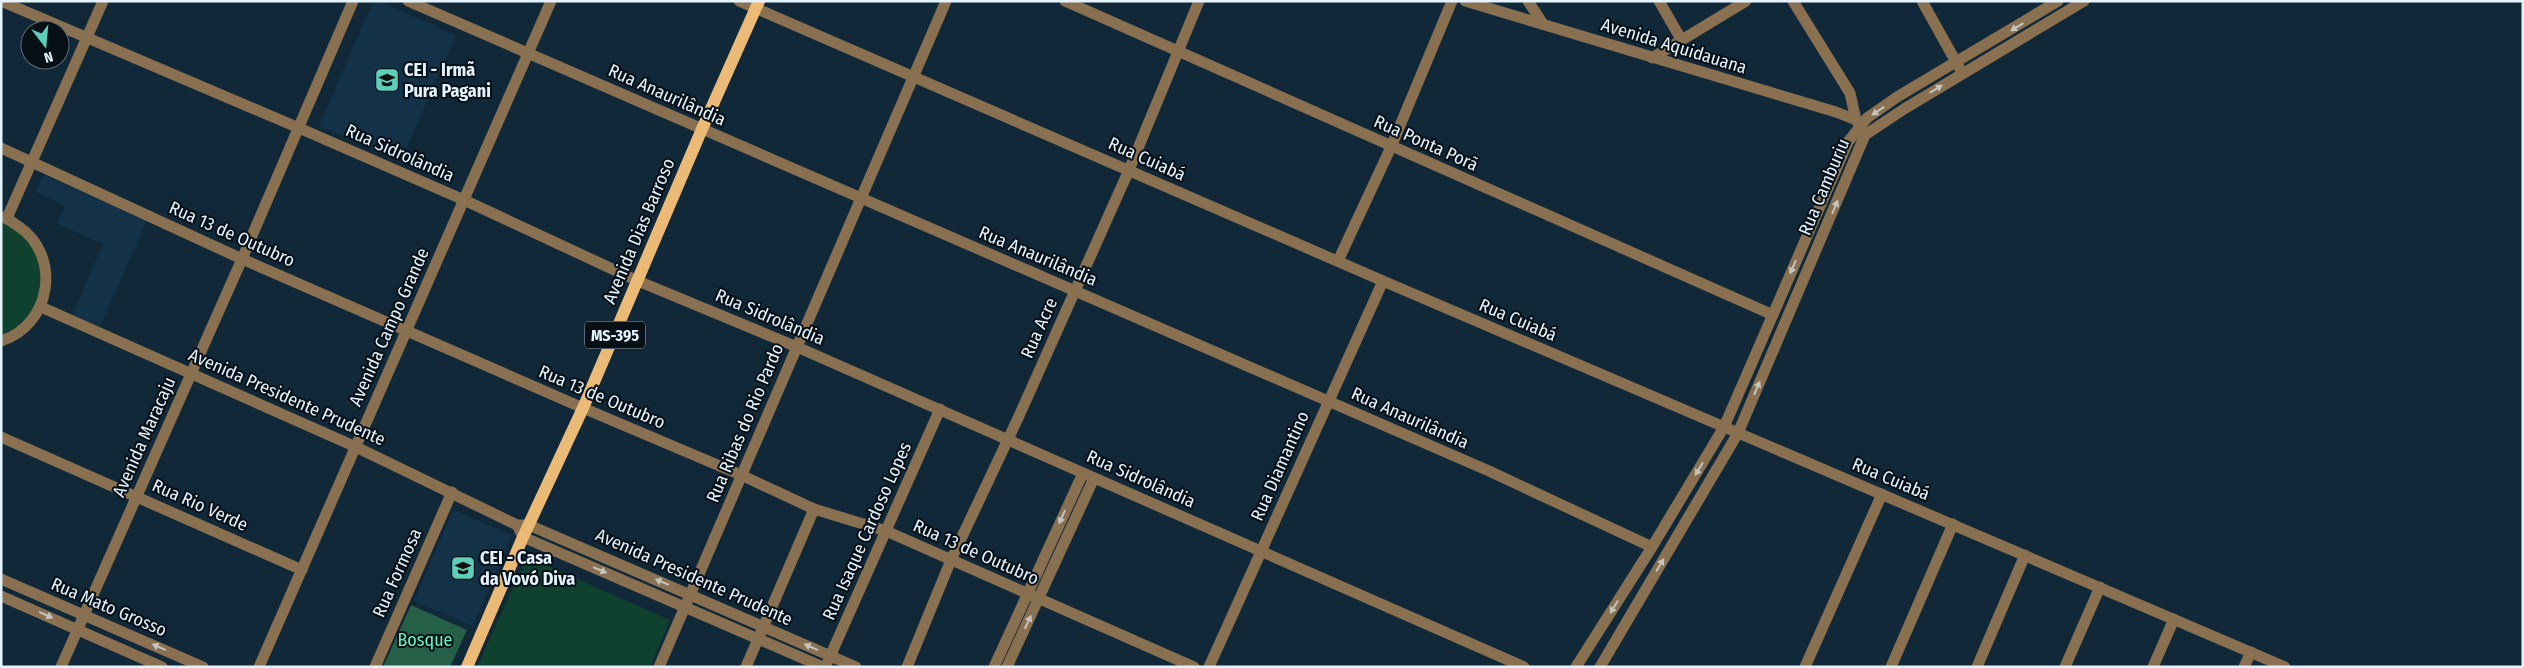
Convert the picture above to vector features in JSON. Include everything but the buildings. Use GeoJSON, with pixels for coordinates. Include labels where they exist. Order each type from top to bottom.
{"type":"FeatureCollection","features":[{"type":"Feature","properties":{"kind":"main road","name":"Avenida Dias Barroso"},"geometry":{"type":"LineString","coordinates":[[467,667],[523,529],[583,408],[757,5]]}},
{"type":"Feature","properties":{"kind":"street","name":"Rua Sidrolândia"},"geometry":{"type":"LineString","coordinates":[[1,1],[464,200],[638,281],[797,346],[1524,667]]}},
{"type":"Feature","properties":{"kind":"street"},"geometry":{"type":"LineString","coordinates":[[1,341],[26,327],[41,307],[46,290],[46,266],[36,243],[25,231],[4,218],[32,162],[103,1]]}},
{"type":"Feature","properties":{"kind":"street","name":"Avenida Maracaju"},"geometry":{"type":"LineString","coordinates":[[61,667],[242,259],[353,1]]}},
{"type":"Feature","properties":{"kind":"street","name":"Rua Anaurilândia"},"geometry":{"type":"LineString","coordinates":[[408,1],[1489,471],[1652,547]]}},
{"type":"Feature","properties":{"kind":"street","name":"Avenida Campo Grande"},"geometry":{"type":"LineString","coordinates":[[258,667],[551,1]]}},
{"type":"Feature","properties":{"kind":"street","name":"Rua Cuiabá"},"geometry":{"type":"LineString","coordinates":[[739,1],[757,5],[914,76],[1383,281],[2285,667]]}},
{"type":"Feature","properties":{"kind":"street","name":"Rua Ribas do Rio Pardo"},"geometry":{"type":"LineString","coordinates":[[659,667],[946,1]]}},
{"type":"Feature","properties":{"kind":"street","name":"Rua Ponta Porã"},"geometry":{"type":"LineString","coordinates":[[1065,1],[1772,315]]}},
{"type":"Feature","properties":{"kind":"street","name":"Rua Acre"},"geometry":{"type":"LineString","coordinates":[[907,667],[951,560],[1008,440],[1129,170],[1199,1]]}},
{"type":"Feature","properties":{"kind":"street"},"geometry":{"type":"LineString","coordinates":[[1338,261],[1391,147],[1452,1]]}},
{"type":"Feature","properties":{"kind":"street","name":"Avenida Aquidauana"},"geometry":{"type":"LineString","coordinates":[[1465,1],[1652,58],[1860,127]]}},
{"type":"Feature","properties":{"kind":"street"},"geometry":{"type":"LineString","coordinates":[[1528,1],[1543,24]]}},
{"type":"Feature","properties":{"kind":"street"},"geometry":{"type":"LineString","coordinates":[[1659,1],[1681,39]]}},
{"type":"Feature","properties":{"kind":"street"},"geometry":{"type":"LineString","coordinates":[[1652,58],[1746,1]]}},
{"type":"Feature","properties":{"kind":"street"},"geometry":{"type":"LineString","coordinates":[[1793,1],[1850,93],[1860,127]]}},
{"type":"Feature","properties":{"kind":"street"},"geometry":{"type":"LineString","coordinates":[[1922,1],[1963,73]]}},
{"type":"Feature","properties":{"kind":"street"},"geometry":{"type":"LineString","coordinates":[[2056,2],[2061,15]]}},
{"type":"Feature","properties":{"kind":"street","name":"Rua Camburiu"},"geometry":{"type":"LineString","coordinates":[[1576,667],[1652,547],[1724,427],[1848,142],[1860,127],[1897,97],[2056,2]]}},
{"type":"Feature","properties":{"kind":"street","name":"Rua Camburiu"},"geometry":{"type":"LineString","coordinates":[[1600,667],[1738,433],[1827,224],[1860,127],[1963,73],[2061,15],[2077,3]]}},
{"type":"Feature","properties":{"kind":"street","name":"Rua 13 de Outubro"},"geometry":{"type":"LineString","coordinates":[[1,148],[242,259],[583,408],[814,508],[886,531],[1194,667]]}},
{"type":"Feature","properties":{"kind":"street"},"geometry":{"type":"LineString","coordinates":[[1814,219],[1827,224]]}},
{"type":"Feature","properties":{"kind":"street","name":"Rua Diamantino"},"geometry":{"type":"LineString","coordinates":[[1209,667],[1383,281]]}},
{"type":"Feature","properties":{"kind":"street","name":"Avenida Presidente Prudente"},"geometry":{"type":"LineString","coordinates":[[41,307],[356,447],[685,606],[824,667]]}},
{"type":"Feature","properties":{"kind":"street","name":"Rua Isaque Cardoso Lopes"},"geometry":{"type":"LineString","coordinates":[[824,667],[940,409]]}},
{"type":"Feature","properties":{"kind":"street","name":"Rua Rio Verde"},"geometry":{"type":"LineString","coordinates":[[1,437],[302,570]]}},
{"type":"Feature","properties":{"kind":"street"},"geometry":{"type":"LineString","coordinates":[[1007,667],[1082,473]]}},
{"type":"Feature","properties":{"kind":"street"},"geometry":{"type":"LineString","coordinates":[[994,667],[1094,478]]}},
{"type":"Feature","properties":{"kind":"street","name":"Rua Formosa"},"geometry":{"type":"LineString","coordinates":[[375,667],[452,492]]}},
{"type":"Feature","properties":{"kind":"street"},"geometry":{"type":"LineString","coordinates":[[1805,667],[1882,494]]}},
{"type":"Feature","properties":{"kind":"street"},"geometry":{"type":"LineString","coordinates":[[746,667],[814,508]]}},
{"type":"Feature","properties":{"kind":"street"},"geometry":{"type":"LineString","coordinates":[[1891,667],[1953,524]]}},
{"type":"Feature","properties":{"kind":"street","name":"Avenida Presidente Prudente"},"geometry":{"type":"LineString","coordinates":[[523,529],[690,594],[856,667]]}},
{"type":"Feature","properties":{"kind":"street"},"geometry":{"type":"LineString","coordinates":[[1977,667],[2025,555]]}},
{"type":"Feature","properties":{"kind":"street","name":"Rua Mato Grosso"},"geometry":{"type":"LineString","coordinates":[[1,579],[203,667]]}},
{"type":"Feature","properties":{"kind":"street"},"geometry":{"type":"LineString","coordinates":[[2065,667],[2100,587]]}},
{"type":"Feature","properties":{"kind":"street","name":"Rua Mato Grosso"},"geometry":{"type":"LineString","coordinates":[[1,596],[162,667]]}},
{"type":"Feature","properties":{"kind":"street"},"geometry":{"type":"LineString","coordinates":[[2153,667],[2174,619]]}},
{"type":"Feature","properties":{"kind":"street"},"geometry":{"type":"LineString","coordinates":[[2244,667],[2251,652]]}},
{"type":"Feature","properties":{"kind":"shaded area","name":"CEI - Irmã Pura Pagani"},"geometry":{"type":"Polygon","coordinates":[[[373,1],[378,1],[456,35],[401,161],[319,126],[373,1]]]}},
{"type":"Feature","properties":{"kind":"shaded area"},"geometry":{"type":"Polygon","coordinates":[[[43,175],[147,220],[100,327],[72,315],[103,244],[57,224],[65,205],[35,192],[43,175]]]}},
{"type":"Feature","properties":{"kind":"shaded area","name":"CEI - Casa da Vovó Diva"},"geometry":{"type":"Polygon","coordinates":[[[453,510],[512,535],[473,626],[414,601],[453,510]]]}},
{"type":"Feature","properties":{"kind":"green space"},"geometry":{"type":"Polygon","coordinates":[[[1,222],[23,234],[31,244],[41,269],[42,282],[40,294],[33,311],[21,324],[1,336],[1,222]]]}},
{"type":"Feature","properties":{"kind":"green space"},"geometry":{"type":"Polygon","coordinates":[[[527,557],[670,620],[650,667],[477,667],[527,557]]]}},
{"type":"Feature","properties":{"kind":"green space","name":"Bosque"},"geometry":{"type":"Polygon","coordinates":[[[411,605],[467,630],[450,667],[383,667],[411,605]]]}},
{"type":"Feature","properties":{"kind":"place","name":"CEI - Irmã Pura Pagani"},"geometry":{"type":"Point","coordinates":[387,80]}},
{"type":"Feature","properties":{"kind":"place","name":"CEI - Casa da Vovó Diva"},"geometry":{"type":"Point","coordinates":[463,568]}}]}
